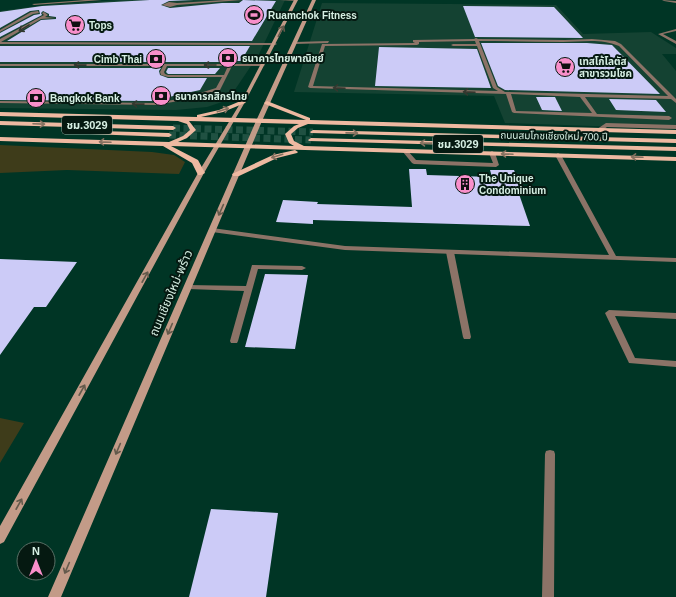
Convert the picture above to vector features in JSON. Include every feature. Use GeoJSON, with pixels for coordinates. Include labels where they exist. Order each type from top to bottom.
{"type":"FeatureCollection","features":[{"type":"Feature","properties":{"kind":"main road"},"geometry":{"type":"LineString","coordinates":[[0,538],[201,173],[275,44],[296,0]]}},
{"type":"Feature","properties":{"kind":"main road","name":"ถนนเชียงใหม่-พร้าว"},"geometry":{"type":"LineString","coordinates":[[54,597],[248,146],[314,0]]}},
{"type":"Feature","properties":{"kind":"main road"},"geometry":{"type":"LineString","coordinates":[[175,119],[221,111],[243,102]]}},
{"type":"Feature","properties":{"kind":"main road"},"geometry":{"type":"LineString","coordinates":[[267,103],[291,114],[322,123]]}},
{"type":"Feature","properties":{"kind":"main road"},"geometry":{"type":"LineString","coordinates":[[0,114],[676,132]]}},
{"type":"Feature","properties":{"kind":"main road"},"geometry":{"type":"LineString","coordinates":[[158,144],[177,141],[190,134],[193,130],[189,123],[175,119]]}},
{"type":"Feature","properties":{"kind":"main road","name":"ชม.3029"},"geometry":{"type":"LineString","coordinates":[[0,123],[173,128]]}},
{"type":"Feature","properties":{"kind":"main road"},"geometry":{"type":"LineString","coordinates":[[315,149],[291,142],[288,134],[296,127],[322,123]]}},
{"type":"Feature","properties":{"kind":"main road","name":"ชม.3029"},"geometry":{"type":"LineString","coordinates":[[0,130],[169,135]]}},
{"type":"Feature","properties":{"kind":"main road","name":"ถนนสมโภชเชียงใหม่ 700 ปี"},"geometry":{"type":"LineString","coordinates":[[313,132],[676,141]]}},
{"type":"Feature","properties":{"kind":"main road"},"geometry":{"type":"LineString","coordinates":[[0,138],[315,149],[676,158]]}},
{"type":"Feature","properties":{"kind":"main road","name":"ถนนสมโภชเชียงใหม่ 700 ปี"},"geometry":{"type":"LineString","coordinates":[[311,140],[676,150]]}},
{"type":"Feature","properties":{"kind":"main road"},"geometry":{"type":"LineString","coordinates":[[158,144],[183,154],[195,162],[201,173]]}},
{"type":"Feature","properties":{"kind":"main road"},"geometry":{"type":"LineString","coordinates":[[236,174],[275,156],[315,149]]}},
{"type":"Feature","properties":{"kind":"street"},"geometry":{"type":"LineString","coordinates":[[34,4],[100,0]]}},
{"type":"Feature","properties":{"kind":"street"},"geometry":{"type":"LineString","coordinates":[[176,4],[240,0]]}},
{"type":"Feature","properties":{"kind":"street"},"geometry":{"type":"LineString","coordinates":[[282,0],[296,0]]}},
{"type":"Feature","properties":{"kind":"street"},"geometry":{"type":"LineString","coordinates":[[664,0],[676,2]]}},
{"type":"Feature","properties":{"kind":"street"},"geometry":{"type":"LineString","coordinates":[[0,31],[32,13],[38,12],[37,13],[46,14],[0,42]]}},
{"type":"Feature","properties":{"kind":"street"},"geometry":{"type":"LineString","coordinates":[[40,18],[53,18]]}},
{"type":"Feature","properties":{"kind":"street"},"geometry":{"type":"LineString","coordinates":[[676,30],[660,34],[676,43]]}},
{"type":"Feature","properties":{"kind":"street"},"geometry":{"type":"LineString","coordinates":[[476,39],[495,88],[508,93]]}},
{"type":"Feature","properties":{"kind":"street"},"geometry":{"type":"LineString","coordinates":[[672,98],[310,87],[323,45],[476,39],[570,41],[596,40],[612,42],[620,45],[676,102]]}},
{"type":"Feature","properties":{"kind":"street"},"geometry":{"type":"LineString","coordinates":[[0,42],[275,44]]}},
{"type":"Feature","properties":{"kind":"street"},"geometry":{"type":"LineString","coordinates":[[295,43],[414,42],[478,46]]}},
{"type":"Feature","properties":{"kind":"street"},"geometry":{"type":"LineString","coordinates":[[0,65],[263,65]]}},
{"type":"Feature","properties":{"kind":"street"},"geometry":{"type":"LineString","coordinates":[[166,65],[162,72],[163,75],[168,76],[225,76]]}},
{"type":"Feature","properties":{"kind":"street"},"geometry":{"type":"LineString","coordinates":[[0,102],[155,104],[215,91],[218,89],[231,65]]}},
{"type":"Feature","properties":{"kind":"street"},"geometry":{"type":"LineString","coordinates":[[508,93],[514,112],[669,118]]}},
{"type":"Feature","properties":{"kind":"street"},"geometry":{"type":"LineString","coordinates":[[582,96],[596,115]]}},
{"type":"Feature","properties":{"kind":"street"},"geometry":{"type":"LineString","coordinates":[[599,130],[606,125],[676,127]]}},
{"type":"Feature","properties":{"kind":"street"},"geometry":{"type":"LineString","coordinates":[[405,151],[414,162],[496,165],[492,153]]}},
{"type":"Feature","properties":{"kind":"street"},"geometry":{"type":"LineString","coordinates":[[558,155],[614,258]]}},
{"type":"Feature","properties":{"kind":"street"},"geometry":{"type":"LineString","coordinates":[[212,230],[345,248],[676,260]]}},
{"type":"Feature","properties":{"kind":"street"},"geometry":{"type":"LineString","coordinates":[[450,252],[467,337]]}},
{"type":"Feature","properties":{"kind":"street"},"geometry":{"type":"LineString","coordinates":[[234,341],[255,267],[302,268]]}},
{"type":"Feature","properties":{"kind":"street"},"geometry":{"type":"LineString","coordinates":[[188,287],[249,289]]}},
{"type":"Feature","properties":{"kind":"street"},"geometry":{"type":"LineString","coordinates":[[676,316],[608,313],[632,362],[676,364]]}},
{"type":"Feature","properties":{"kind":"street"},"geometry":{"type":"LineString","coordinates":[[548,597],[550,454]]}},
{"type":"Feature","properties":{"kind":"shaded area"},"geometry":{"type":"Polygon","coordinates":[[[122,0],[285,0],[259,54],[228,100],[207,107],[176,110],[0,108],[0,11],[54,4],[122,0]]]}},
{"type":"Feature","properties":{"kind":"shaded area"},"geometry":{"type":"Polygon","coordinates":[[[322,3],[556,5],[583,34],[651,32],[676,48],[676,54],[662,54],[676,71],[676,129],[505,123],[494,96],[294,92],[322,3]]]}},
{"type":"Feature","properties":{"kind":"shaded area"},"geometry":{"type":"Polygon","coordinates":[[[0,145],[152,152],[174,155],[185,162],[179,174],[67,170],[0,173],[0,145]]]}},
{"type":"Feature","properties":{"kind":"shaded area"},"geometry":{"type":"Polygon","coordinates":[[[0,418],[24,423],[0,463],[0,418]]]}},
{"type":"Feature","properties":{"kind":"building"},"geometry":{"type":"Polygon","coordinates":[[[150,0],[194,0],[169,1],[161,5],[170,8],[222,3],[239,3],[243,0],[276,1],[252,41],[7,41],[41,20],[56,19],[56,17],[49,16],[49,14],[43,11],[41,13],[42,15],[0,37],[0,33],[34,15],[40,14],[39,10],[30,11],[0,28],[0,12],[42,6],[150,0]]]}},
{"type":"Feature","properties":{"kind":"building"},"geometry":{"type":"Polygon","coordinates":[[[463,6],[554,7],[583,38],[475,37],[463,6]]]}},
{"type":"Feature","properties":{"kind":"building","name":"เทสโก้โลตัส สาขารวมโชค"},"geometry":{"type":"Polygon","coordinates":[[[481,43],[587,43],[612,45],[660,94],[505,90],[498,86],[481,43]]]}},
{"type":"Feature","properties":{"kind":"building"},"geometry":{"type":"Polygon","coordinates":[[[0,46],[250,46],[241,61],[232,62],[0,62],[0,46]]]}},
{"type":"Feature","properties":{"kind":"building"},"geometry":{"type":"Polygon","coordinates":[[[379,47],[477,49],[491,88],[375,86],[379,47]]]}},
{"type":"Feature","properties":{"kind":"building"},"geometry":{"type":"Polygon","coordinates":[[[0,68],[161,68],[159,71],[160,75],[168,78],[207,78],[200,90],[151,101],[0,100],[0,68]]]}},
{"type":"Feature","properties":{"kind":"building"},"geometry":{"type":"Polygon","coordinates":[[[168,68],[220,68],[215,74],[168,74],[166,72],[168,68]]]}},
{"type":"Feature","properties":{"kind":"building"},"geometry":{"type":"Polygon","coordinates":[[[536,97],[555,97],[562,111],[542,110],[536,97]]]}},
{"type":"Feature","properties":{"kind":"building"},"geometry":{"type":"Polygon","coordinates":[[[609,99],[656,100],[666,112],[616,110],[609,99]]]}},
{"type":"Feature","properties":{"kind":"building"},"geometry":{"type":"Polygon","coordinates":[[[409,169],[426,169],[427,175],[492,177],[490,170],[514,170],[523,195],[519,194],[530,226],[313,220],[313,224],[276,222],[283,200],[318,202],[317,204],[412,207],[409,169]]]}},
{"type":"Feature","properties":{"kind":"building"},"geometry":{"type":"Polygon","coordinates":[[[0,259],[77,262],[46,307],[34,307],[0,355],[0,259]]]}},
{"type":"Feature","properties":{"kind":"building"},"geometry":{"type":"Polygon","coordinates":[[[265,274],[308,275],[295,349],[245,347],[265,274]]]}},
{"type":"Feature","properties":{"kind":"building"},"geometry":{"type":"Polygon","coordinates":[[[211,509],[278,513],[266,597],[189,597],[211,509]]]}},
{"type":"Feature","properties":{"kind":"tunnel"},"geometry":{"type":"LineString","coordinates":[[173,128],[313,132]]}},
{"type":"Feature","properties":{"kind":"tunnel"},"geometry":{"type":"LineString","coordinates":[[169,135],[311,140]]}},
{"type":"Feature","properties":{"kind":"place","name":"Ruamchok Fitness"},"geometry":{"type":"Point","coordinates":[254,15]}},
{"type":"Feature","properties":{"kind":"place","name":"Tops"},"geometry":{"type":"Point","coordinates":[75,25]}},
{"type":"Feature","properties":{"kind":"place","name":"ธนาคารไทยพาณิชย์"},"geometry":{"type":"Point","coordinates":[228,58]}},
{"type":"Feature","properties":{"kind":"place","name":"Cimb Thai"},"geometry":{"type":"Point","coordinates":[156,59]}},
{"type":"Feature","properties":{"kind":"place","name":"เทสโก้โลตัส สาขารวมโชค"},"geometry":{"type":"Point","coordinates":[565,67]}},
{"type":"Feature","properties":{"kind":"place","name":"ธนาคารกสิกรไทย"},"geometry":{"type":"Point","coordinates":[161,96]}},
{"type":"Feature","properties":{"kind":"place","name":"Bangkok Bank"},"geometry":{"type":"Point","coordinates":[36,98]}},
{"type":"Feature","properties":{"kind":"place","name":"The Unique Condominium"},"geometry":{"type":"Point","coordinates":[465,184]}}]}
